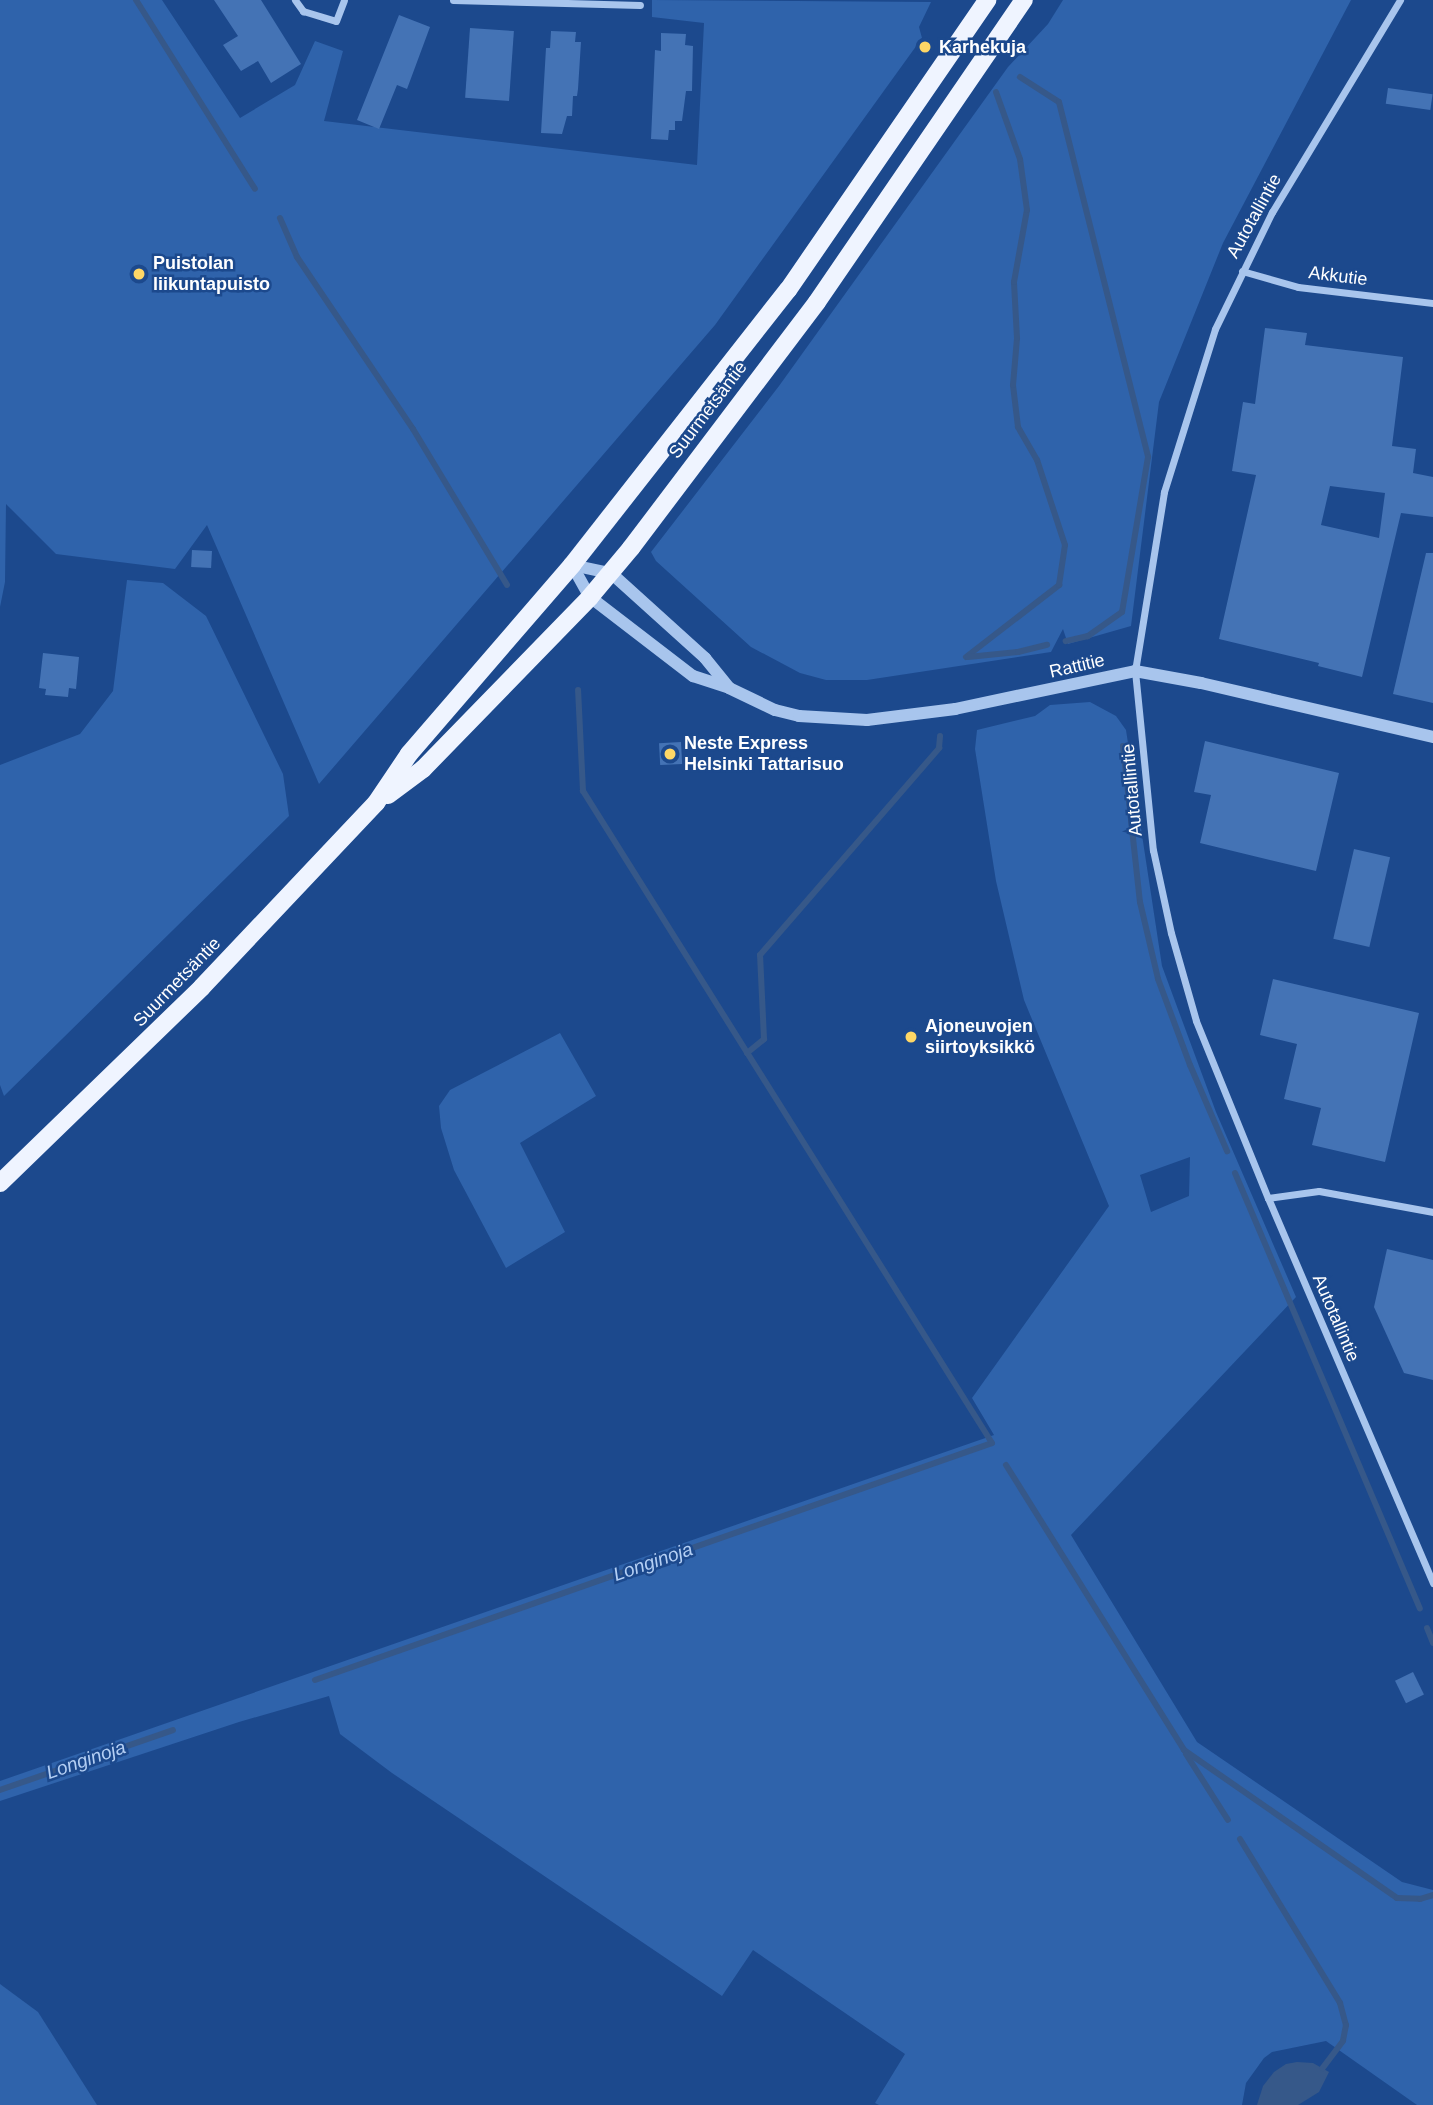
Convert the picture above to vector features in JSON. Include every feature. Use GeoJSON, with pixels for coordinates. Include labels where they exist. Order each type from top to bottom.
{"type":"FeatureCollection","features":[{"type":"Feature","properties":{"kind":"main road","name":"Suurmetsäntie"},"geometry":{"type":"LineString","coordinates":[[0,1183],[202,987],[376,803],[409,754],[572,565],[788,290],[987,0]]}},
{"type":"Feature","properties":{"kind":"main road","name":"Suurmetsäntie"},"geometry":{"type":"LineString","coordinates":[[376,803],[423,769],[611,573],[817,302],[1024,0]]}},
{"type":"Feature","properties":{"kind":"street"},"geometry":{"type":"LineString","coordinates":[[295,0],[303,11],[336,21],[344,0]]}},
{"type":"Feature","properties":{"kind":"street"},"geometry":{"type":"LineString","coordinates":[[453,0],[640,5]]}},
{"type":"Feature","properties":{"kind":"street","name":"Autotallintie"},"geometry":{"type":"LineString","coordinates":[[1400,0],[1272,212],[1215,329],[1164,492],[1135,671],[1153,850],[1171,933],[1196,1021],[1268,1198],[1433,1583]]}},
{"type":"Feature","properties":{"kind":"street","name":"Akkutie"},"geometry":{"type":"LineString","coordinates":[[1242,271],[1298,287],[1433,303]]}},
{"type":"Feature","properties":{"kind":"street"},"geometry":{"type":"LineString","coordinates":[[572,565],[611,573]]}},
{"type":"Feature","properties":{"kind":"street","name":"Rattitie"},"geometry":{"type":"LineString","coordinates":[[572,565],[590,597],[693,676],[729,688],[758,704],[799,716],[867,720],[956,709],[1135,671],[1200,683],[1433,737]]}},
{"type":"Feature","properties":{"kind":"street","name":"Rattitie"},"geometry":{"type":"LineString","coordinates":[[611,573],[705,658],[729,688]]}},
{"type":"Feature","properties":{"kind":"street"},"geometry":{"type":"LineString","coordinates":[[1268,1198],[1319,1191],[1433,1212]]}},
{"type":"Feature","properties":{"kind":"shaded area"},"geometry":{"type":"Polygon","coordinates":[[[0,0],[162,0],[240,118],[295,85],[315,41],[343,51],[324,121],[697,165],[704,23],[652,17],[652,0],[931,2],[919,27],[922,38],[715,325],[319,784],[207,525],[175,569],[56,554],[6,504],[5,582],[0,607],[0,0]]]}},
{"type":"Feature","properties":{"kind":"shaded area"},"geometry":{"type":"Polygon","coordinates":[[[1063,0],[1351,0],[1223,243],[1159,402],[1131,626],[1068,644],[1063,629],[1051,652],[867,680],[826,680],[800,673],[751,647],[656,561],[651,552],[779,386],[1008,67],[1048,24],[1063,0]]]}},
{"type":"Feature","properties":{"kind":"shaded area"},"geometry":{"type":"Polygon","coordinates":[[[127,580],[163,583],[206,616],[283,774],[289,816],[4,1096],[0,1085],[0,765],[80,734],[113,691],[127,580]]]}},
{"type":"Feature","properties":{"kind":"shaded area"},"geometry":{"type":"Polygon","coordinates":[[[1090,702],[1116,716],[1126,730],[1162,966],[1216,1112],[1296,1297],[1071,1535],[1197,1742],[1402,1882],[1433,1890],[1433,2105],[1417,2105],[1326,2041],[1272,2052],[1264,2058],[1246,2083],[1242,2105],[879,2105],[875,2103],[905,2054],[753,1950],[722,1996],[392,1773],[340,1734],[329,1696],[239,1722],[0,1801],[0,1781],[994,1435],[972,1398],[1109,1206],[1024,1000],[996,881],[975,749],[977,730],[1035,716],[1050,705],[1090,702]],[[1190,1157],[1140,1175],[1151,1212],[1189,1196],[1190,1157]]]}},
{"type":"Feature","properties":{"kind":"shaded area"},"geometry":{"type":"Polygon","coordinates":[[[560,1033],[596,1096],[520,1143],[565,1232],[506,1268],[454,1170],[441,1128],[439,1106],[450,1090],[560,1033]]]}},
{"type":"Feature","properties":{"kind":"shaded area"},"geometry":{"type":"Polygon","coordinates":[[[0,1984],[38,2012],[97,2105],[0,2105],[0,1984]]]}},
{"type":"Feature","properties":{"kind":"shaded area"},"geometry":{"type":"Polygon","coordinates":[[[1313,2063],[1329,2072],[1319,2092],[1298,2105],[1257,2105],[1263,2086],[1274,2072],[1286,2064],[1313,2063]]]}},
{"type":"Feature","properties":{"kind":"building"},"geometry":{"type":"Polygon","coordinates":[[[214,0],[261,0],[301,64],[271,83],[258,61],[241,71],[223,45],[238,36],[214,0]]]}},
{"type":"Feature","properties":{"kind":"building"},"geometry":{"type":"Polygon","coordinates":[[[399,15],[430,27],[407,89],[397,85],[379,129],[357,120],[399,15]]]}},
{"type":"Feature","properties":{"kind":"building"},"geometry":{"type":"Polygon","coordinates":[[[470,28],[514,31],[509,101],[465,98],[470,28]]]}},
{"type":"Feature","properties":{"kind":"building"},"geometry":{"type":"Polygon","coordinates":[[[551,31],[576,32],[575,42],[581,42],[577,96],[573,96],[572,116],[567,116],[562,134],[541,133],[546,48],[550,48],[551,31]]]}},
{"type":"Feature","properties":{"kind":"building"},"geometry":{"type":"Polygon","coordinates":[[[661,33],[686,34],[685,45],[693,46],[692,91],[686,91],[682,121],[675,121],[675,130],[669,130],[668,140],[651,139],[655,50],[661,51],[661,33]]]}},
{"type":"Feature","properties":{"kind":"building"},"geometry":{"type":"Polygon","coordinates":[[[1388,88],[1433,94],[1430,110],[1386,104],[1388,88]]]}},
{"type":"Feature","properties":{"kind":"building"},"geometry":{"type":"Polygon","coordinates":[[[1265,328],[1307,333],[1305,345],[1403,357],[1392,446],[1416,449],[1413,473],[1433,477],[1433,517],[1401,513],[1362,677],[1318,666],[1319,663],[1219,639],[1256,475],[1232,471],[1243,402],[1255,404],[1265,328]],[[1330,486],[1321,525],[1379,538],[1385,493],[1330,486]]]}},
{"type":"Feature","properties":{"kind":"building"},"geometry":{"type":"Polygon","coordinates":[[[192,550],[212,551],[211,568],[191,567],[192,550]]]}},
{"type":"Feature","properties":{"kind":"building"},"geometry":{"type":"Polygon","coordinates":[[[1426,553],[1433,553],[1433,703],[1393,694],[1426,553]]]}},
{"type":"Feature","properties":{"kind":"building"},"geometry":{"type":"Polygon","coordinates":[[[43,653],[79,657],[76,689],[69,688],[68,697],[45,695],[46,689],[39,688],[43,653]]]}},
{"type":"Feature","properties":{"kind":"building"},"geometry":{"type":"Polygon","coordinates":[[[1205,741],[1339,773],[1316,871],[1200,843],[1211,795],[1194,792],[1205,741]]]}},
{"type":"Feature","properties":{"kind":"building","name":"Neste Express Helsinki Tattarisuo"},"geometry":{"type":"Polygon","coordinates":[[[681,742],[682,764],[660,765],[659,743],[681,742]]]}},
{"type":"Feature","properties":{"kind":"building"},"geometry":{"type":"Polygon","coordinates":[[[1354,849],[1390,857],[1369,947],[1333,939],[1354,849]]]}},
{"type":"Feature","properties":{"kind":"building"},"geometry":{"type":"Polygon","coordinates":[[[1273,979],[1419,1013],[1385,1162],[1312,1145],[1321,1108],[1284,1099],[1297,1044],[1260,1035],[1273,979]]]}},
{"type":"Feature","properties":{"kind":"building"},"geometry":{"type":"Polygon","coordinates":[[[1387,1249],[1433,1260],[1433,1380],[1404,1373],[1374,1307],[1387,1249]]]}},
{"type":"Feature","properties":{"kind":"building"},"geometry":{"type":"Polygon","coordinates":[[[1413,1672],[1424,1694],[1406,1703],[1395,1681],[1413,1672]]]}},
{"type":"Feature","properties":{"kind":"waterway"},"geometry":{"type":"LineString","coordinates":[[136,0],[255,189]]}},
{"type":"Feature","properties":{"kind":"waterway"},"geometry":{"type":"LineString","coordinates":[[1020,77],[1059,102],[1148,457],[1122,612],[1088,636],[1066,641]]}},
{"type":"Feature","properties":{"kind":"waterway"},"geometry":{"type":"LineString","coordinates":[[966,657],[1059,585],[1065,545],[1037,460],[1018,427],[1013,385],[1017,338],[1014,282],[1027,210],[1020,159],[996,92]]}},
{"type":"Feature","properties":{"kind":"waterway"},"geometry":{"type":"LineString","coordinates":[[280,218],[297,257],[413,429],[507,585]]}},
{"type":"Feature","properties":{"kind":"waterway"},"geometry":{"type":"LineString","coordinates":[[968,657],[1018,652],[1047,645]]}},
{"type":"Feature","properties":{"kind":"waterway"},"geometry":{"type":"LineString","coordinates":[[315,1680],[992,1443],[583,791],[578,690]]}},
{"type":"Feature","properties":{"kind":"waterway"},"geometry":{"type":"LineString","coordinates":[[747,1053],[764,1039],[760,955],[939,748],[940,736]]}},
{"type":"Feature","properties":{"kind":"waterway"},"geometry":{"type":"LineString","coordinates":[[1123,746],[1140,902],[1158,979],[1190,1065],[1227,1151]]}},
{"type":"Feature","properties":{"kind":"waterway"},"geometry":{"type":"LineString","coordinates":[[1235,1173],[1420,1608]]}},
{"type":"Feature","properties":{"kind":"waterway"},"geometry":{"type":"LineString","coordinates":[[1006,1465],[1184,1750],[1397,1898],[1420,1899],[1433,1895]]}},
{"type":"Feature","properties":{"kind":"waterway"},"geometry":{"type":"LineString","coordinates":[[1427,1628],[1433,1643]]}},
{"type":"Feature","properties":{"kind":"waterway","name":"Longinoja"},"geometry":{"type":"LineString","coordinates":[[0,1790],[173,1730]]}},
{"type":"Feature","properties":{"kind":"waterway"},"geometry":{"type":"LineString","coordinates":[[1186,1754],[1228,1820]]}},
{"type":"Feature","properties":{"kind":"waterway"},"geometry":{"type":"LineString","coordinates":[[1240,1839],[1340,2003],[1346,2025],[1343,2041],[1323,2068]]}},
{"type":"Feature","properties":{"kind":"place","name":"Karhekuja"},"geometry":{"type":"Point","coordinates":[925,47]}},
{"type":"Feature","properties":{"kind":"place","name":"Puistolan liikuntapuisto"},"geometry":{"type":"Point","coordinates":[139,274]}},
{"type":"Feature","properties":{"kind":"place","name":"Neste Express Helsinki Tattarisuo"},"geometry":{"type":"Point","coordinates":[670,754]}},
{"type":"Feature","properties":{"kind":"place","name":"Ajoneuvojen siirtoyksikkö"},"geometry":{"type":"Point","coordinates":[911,1037]}}]}
